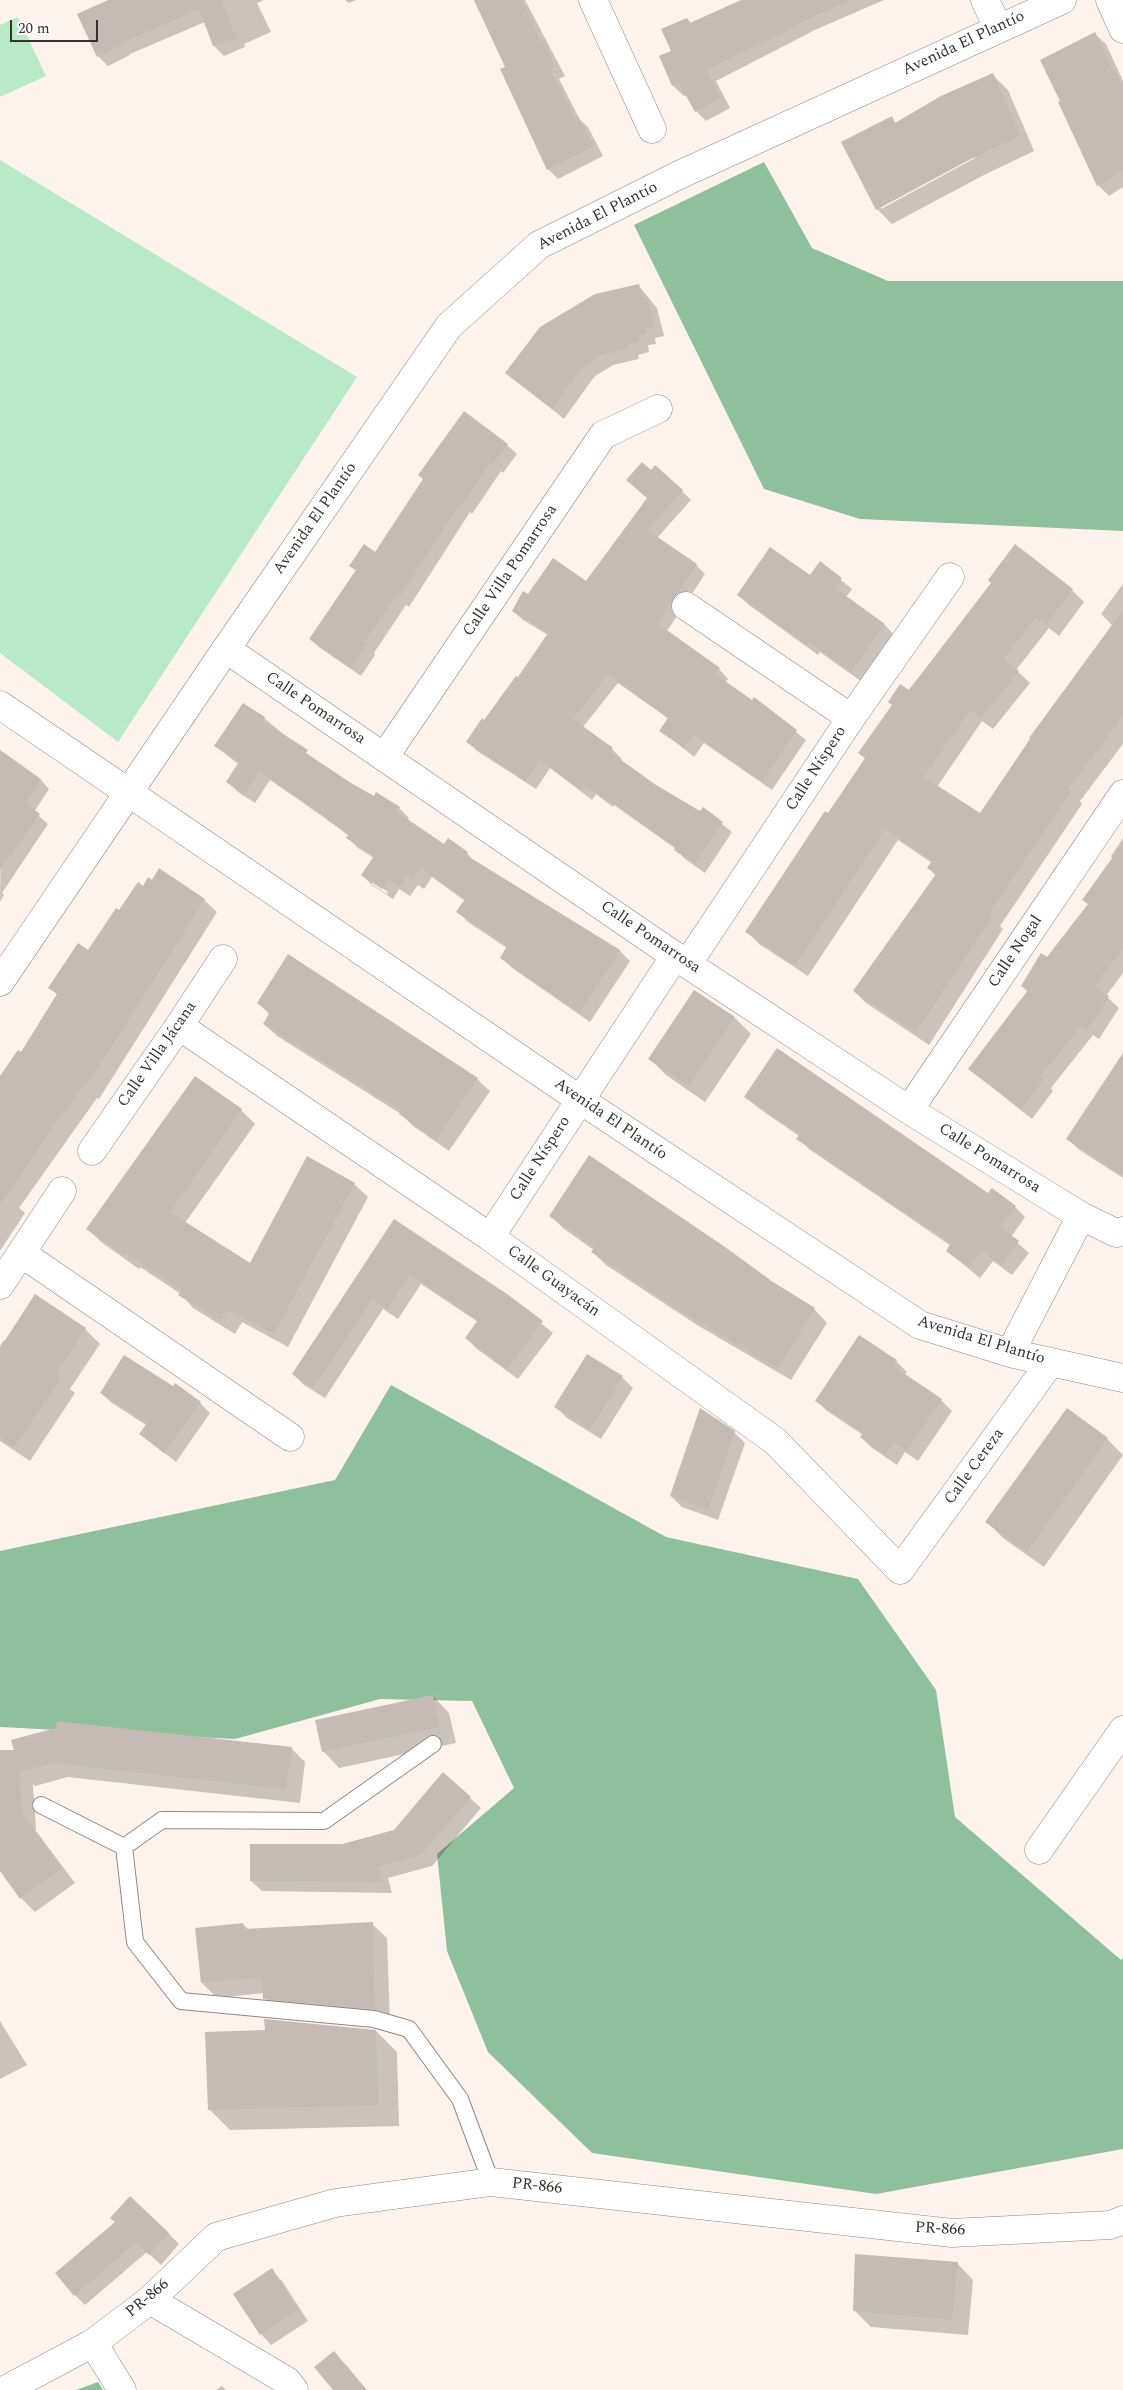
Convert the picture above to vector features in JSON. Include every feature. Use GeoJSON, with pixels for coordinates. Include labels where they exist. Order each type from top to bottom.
{"type":"FeatureCollection","features":[{"type":"Feature","properties":{"kind":"street"},"geometry":{"type":"LineString","coordinates":[[593,0],[652,129]]}},
{"type":"Feature","properties":{"kind":"street"},"geometry":{"type":"LineString","coordinates":[[985,0],[998,28]]}},
{"type":"Feature","properties":{"kind":"street","name":"Avenida El Plantío"},"geometry":{"type":"LineString","coordinates":[[128,793],[449,326],[539,245],[677,176],[1062,0]]}},
{"type":"Feature","properties":{"kind":"street"},"geometry":{"type":"LineString","coordinates":[[1110,0],[1123,29]]}},
{"type":"Feature","properties":{"kind":"street","name":"Calle Villa Pomarrosa"},"geometry":{"type":"LineString","coordinates":[[384,756],[603,436],[658,409]]}},
{"type":"Feature","properties":{"kind":"street","name":"Calle Níspero"},"geometry":{"type":"LineString","coordinates":[[490,1237],[579,1099],[681,959],[950,577]]}},
{"type":"Feature","properties":{"kind":"street"},"geometry":{"type":"LineString","coordinates":[[686,606],[851,718]]}},
{"type":"Feature","properties":{"kind":"street","name":"Calle Pomarrosa"},"geometry":{"type":"LineString","coordinates":[[226,649],[681,959],[909,1110],[1080,1216],[1116,1233],[1123,1231]]}},
{"type":"Feature","properties":{"kind":"street","name":"Avenida El Plantío"},"geometry":{"type":"LineString","coordinates":[[0,705],[579,1099],[920,1325],[1010,1354],[1123,1378]]}},
{"type":"Feature","properties":{"kind":"street"},"geometry":{"type":"LineString","coordinates":[[0,982],[128,793]]}},
{"type":"Feature","properties":{"kind":"street","name":"Calle Nogal"},"geometry":{"type":"LineString","coordinates":[[909,1110],[1123,794]]}},
{"type":"Feature","properties":{"kind":"street","name":"Calle Villa Jácana"},"geometry":{"type":"LineString","coordinates":[[92,1151],[180,1026],[224,959]]}},
{"type":"Feature","properties":{"kind":"street","name":"Calle Guayacán"},"geometry":{"type":"LineString","coordinates":[[180,1026],[490,1237],[774,1441],[900,1570]]}},
{"type":"Feature","properties":{"kind":"street"},"geometry":{"type":"LineString","coordinates":[[0,1285],[62,1191]]}},
{"type":"Feature","properties":{"kind":"street"},"geometry":{"type":"LineString","coordinates":[[1010,1354],[1080,1216]]}},
{"type":"Feature","properties":{"kind":"street"},"geometry":{"type":"LineString","coordinates":[[21,1254],[290,1437]]}},
{"type":"Feature","properties":{"kind":"street","name":"Calle Cereza"},"geometry":{"type":"LineString","coordinates":[[900,1570],[1050,1363]]}},
{"type":"Feature","properties":{"kind":"street"},"geometry":{"type":"LineString","coordinates":[[1039,1850],[1123,1730]]}},
{"type":"Feature","properties":{"kind":"street","name":"PR-866"},"geometry":{"type":"LineString","coordinates":[[5,2390],[93,2343],[150,2300],[216,2237],[335,2203],[492,2182],[952,2233],[1110,2224],[1123,2220]]}},
{"type":"Feature","properties":{"kind":"street"},"geometry":{"type":"LineString","coordinates":[[150,2300],[287,2381],[294,2390]]}},
{"type":"Feature","properties":{"kind":"street"},"geometry":{"type":"LineString","coordinates":[[93,2343],[122,2390]]}},
{"type":"Feature","properties":{"kind":"lane"},"geometry":{"type":"LineString","coordinates":[[124,1847],[162,1820],[324,1821],[433,1744]]}},
{"type":"Feature","properties":{"kind":"lane"},"geometry":{"type":"LineString","coordinates":[[41,1805],[124,1847]]}},
{"type":"Feature","properties":{"kind":"lane"},"geometry":{"type":"LineString","coordinates":[[124,1847],[135,1942],[181,2001],[374,2019],[409,2029],[460,2098],[492,2182]]}},
{"type":"Feature","properties":{"kind":"green space"},"geometry":{"type":"Polygon","coordinates":[[[18,17],[46,76],[0,97],[0,25],[18,17]]]}},
{"type":"Feature","properties":{"kind":"green space"},"geometry":{"type":"Polygon","coordinates":[[[0,160],[357,377],[118,742],[0,653],[0,160]]]}},
{"type":"Feature","properties":{"kind":"green space"},"geometry":{"type":"Polygon","coordinates":[[[764,162],[812,248],[888,281],[1123,281],[1123,531],[860,519],[764,489],[634,225],[764,162]]]}},
{"type":"Feature","properties":{"kind":"green space"},"geometry":{"type":"Polygon","coordinates":[[[391,1385],[666,1537],[858,1579],[936,1690],[955,1817],[1121,1960],[1123,1958],[1123,2149],[876,2194],[592,2153],[488,2052],[447,1951],[437,1854],[514,1788],[472,1701],[380,1699],[235,1739],[0,1727],[0,1551],[335,1480],[391,1385]]]}},
{"type":"Feature","properties":{"kind":"green space"},"geometry":{"type":"Polygon","coordinates":[[[98,2382],[103,2390],[76,2390],[98,2382]]]}},
{"type":"Feature","properties":{"kind":"building"},"geometry":{"type":"Polygon","coordinates":[[[108,0],[221,0],[237,40],[230,40],[213,46],[199,9],[120,44],[97,57],[77,14],[108,0]]]}},
{"type":"Feature","properties":{"kind":"building"},"geometry":{"type":"Polygon","coordinates":[[[474,0],[522,0],[541,42],[544,41],[555,66],[550,69],[575,118],[578,116],[594,146],[547,170],[500,69],[505,67],[474,0]]]}},
{"type":"Feature","properties":{"kind":"building"},"geometry":{"type":"Polygon","coordinates":[[[741,0],[852,0],[806,20],[710,68],[707,71],[721,97],[695,112],[679,83],[672,86],[659,56],[671,51],[661,29],[687,18],[690,23],[741,0]]]}},
{"type":"Feature","properties":{"kind":"building"},"geometry":{"type":"Polygon","coordinates":[[[1095,32],[1113,71],[1123,87],[1123,170],[1097,186],[1040,60],[1095,32]]]}},
{"type":"Feature","properties":{"kind":"building"},"geometry":{"type":"Polygon","coordinates":[[[993,73],[1020,136],[969,160],[876,210],[841,142],[892,116],[895,123],[941,96],[993,73]]]}},
{"type":"Feature","properties":{"kind":"building"},"geometry":{"type":"Polygon","coordinates":[[[639,284],[642,297],[647,296],[654,326],[645,328],[646,333],[638,335],[639,342],[628,344],[629,348],[602,355],[583,366],[552,409],[505,373],[540,327],[595,294],[639,284]]]}},
{"type":"Feature","properties":{"kind":"building"},"geometry":{"type":"Polygon","coordinates":[[[464,411],[508,444],[493,464],[490,462],[462,505],[460,504],[399,598],[396,596],[364,642],[366,644],[351,667],[309,639],[356,570],[349,566],[364,544],[375,552],[423,479],[418,475],[464,411]]]}},
{"type":"Feature","properties":{"kind":"building"},"geometry":{"type":"Polygon","coordinates":[[[642,462],[651,470],[655,465],[683,490],[647,530],[697,564],[657,623],[720,668],[715,674],[752,700],[754,697],[797,730],[762,781],[694,735],[684,748],[659,731],[668,718],[608,674],[573,719],[613,748],[610,752],[656,785],[700,811],[703,807],[723,822],[695,864],[674,850],[676,847],[604,797],[603,799],[586,786],[582,791],[540,760],[526,781],[466,742],[482,718],[484,720],[516,676],[518,677],[548,633],[512,611],[523,591],[528,594],[553,558],[586,581],[647,498],[626,480],[642,462]]]}},
{"type":"Feature","properties":{"kind":"building"},"geometry":{"type":"Polygon","coordinates":[[[1015,544],[1073,589],[1046,625],[1036,617],[1004,659],[1019,671],[981,718],[970,710],[924,777],[980,813],[1029,738],[1123,610],[1123,716],[1068,789],[1071,791],[989,913],[992,916],[916,1033],[853,991],[936,874],[927,868],[932,861],[885,829],[795,965],[745,932],[825,811],[828,813],[865,758],[858,753],[892,705],[888,702],[900,684],[909,690],[991,583],[988,580],[1015,544]]]}},
{"type":"Feature","properties":{"kind":"building"},"geometry":{"type":"Polygon","coordinates":[[[770,547],[810,575],[820,561],[842,578],[835,588],[885,624],[851,672],[809,642],[807,645],[737,595],[770,547]]]}},
{"type":"Feature","properties":{"kind":"building"},"geometry":{"type":"Polygon","coordinates":[[[243,703],[265,717],[263,721],[308,750],[306,753],[351,783],[374,796],[376,792],[400,807],[397,812],[444,844],[448,838],[468,852],[466,855],[620,950],[579,1013],[500,958],[507,946],[456,912],[465,899],[421,868],[413,880],[407,876],[400,887],[389,880],[382,889],[361,875],[374,856],[346,838],[349,834],[260,771],[244,794],[226,782],[239,762],[214,746],[243,703]]]}},
{"type":"Feature","properties":{"kind":"building"},"geometry":{"type":"Polygon","coordinates":[[[0,750],[41,779],[25,803],[40,814],[0,870],[0,750]]]}},
{"type":"Feature","properties":{"kind":"building"},"geometry":{"type":"Polygon","coordinates":[[[1123,843],[1123,949],[1094,987],[1109,996],[1088,1029],[1082,1025],[1040,1077],[1044,1079],[1021,1109],[968,1069],[1028,990],[1021,986],[1041,953],[1047,957],[1088,904],[1082,900],[1123,843]]]}},
{"type":"Feature","properties":{"kind":"building"},"geometry":{"type":"Polygon","coordinates":[[[159,868],[205,899],[86,1087],[84,1086],[50,1131],[0,1205],[0,1076],[18,1050],[21,1052],[57,994],[48,988],[78,943],[88,950],[116,908],[119,910],[138,882],[143,886],[148,877],[152,880],[159,868]]]}},
{"type":"Feature","properties":{"kind":"building"},"geometry":{"type":"Polygon","coordinates":[[[288,954],[478,1078],[436,1140],[399,1114],[402,1111],[263,1024],[270,1012],[257,1003],[288,954]]]}},
{"type":"Feature","properties":{"kind":"building"},"geometry":{"type":"Polygon","coordinates":[[[694,990],[735,1017],[689,1086],[648,1059],[694,990]]]}},
{"type":"Feature","properties":{"kind":"building"},"geometry":{"type":"Polygon","coordinates":[[[777,1048],[988,1193],[992,1188],[1016,1206],[1000,1227],[1019,1241],[1001,1265],[982,1251],[969,1268],[946,1251],[951,1243],[796,1139],[800,1134],[744,1097],[777,1048]]]}},
{"type":"Feature","properties":{"kind":"building"},"geometry":{"type":"Polygon","coordinates":[[[1123,1053],[1123,1175],[1066,1139],[1123,1053]]]}},
{"type":"Feature","properties":{"kind":"building"},"geometry":{"type":"Polygon","coordinates":[[[195,1076],[242,1109],[170,1212],[250,1263],[307,1156],[355,1183],[274,1334],[228,1310],[221,1321],[178,1295],[181,1290],[126,1254],[125,1256],[86,1229],[195,1076]]]}},
{"type":"Feature","properties":{"kind":"building"},"geometry":{"type":"Polygon","coordinates":[[[589,1155],[725,1247],[773,1282],[815,1308],[778,1368],[682,1312],[591,1252],[595,1247],[549,1216],[589,1155]]]}},
{"type":"Feature","properties":{"kind":"building"},"geometry":{"type":"Polygon","coordinates":[[[394,1219],[507,1294],[543,1321],[507,1369],[465,1338],[478,1320],[410,1274],[387,1309],[372,1299],[313,1388],[292,1374],[394,1219]]]}},
{"type":"Feature","properties":{"kind":"building"},"geometry":{"type":"Polygon","coordinates":[[[35,1294],[86,1328],[56,1374],[61,1378],[14,1447],[0,1437],[0,1348],[35,1294]]]}},
{"type":"Feature","properties":{"kind":"building"},"geometry":{"type":"Polygon","coordinates":[[[859,1335],[897,1360],[893,1366],[942,1399],[907,1451],[894,1442],[886,1455],[860,1437],[863,1433],[815,1401],[859,1335]]]}},
{"type":"Feature","properties":{"kind":"building"},"geometry":{"type":"Polygon","coordinates":[[[587,1354],[623,1376],[590,1430],[554,1407],[587,1354]]]}},
{"type":"Feature","properties":{"kind":"building"},"geometry":{"type":"Polygon","coordinates":[[[124,1355],[173,1386],[175,1383],[201,1402],[164,1453],[139,1434],[147,1423],[100,1393],[124,1355]]]}},
{"type":"Feature","properties":{"kind":"building"},"geometry":{"type":"Polygon","coordinates":[[[700,1408],[735,1431],[708,1510],[670,1496],[700,1408]]]}},
{"type":"Feature","properties":{"kind":"building"},"geometry":{"type":"Polygon","coordinates":[[[1067,1408],[1108,1438],[1027,1552],[985,1522],[1067,1408]]]}},
{"type":"Feature","properties":{"kind":"building"},"geometry":{"type":"Polygon","coordinates":[[[433,1695],[440,1727],[322,1752],[315,1720],[433,1695]]]}},
{"type":"Feature","properties":{"kind":"building"},"geometry":{"type":"Polygon","coordinates":[[[57,1721],[292,1747],[286,1789],[53,1763],[20,1772],[19,1770],[23,1815],[62,1868],[20,1899],[0,1871],[0,1750],[14,1750],[11,1740],[56,1728],[57,1721]]]}},
{"type":"Feature","properties":{"kind":"building"},"geometry":{"type":"Polygon","coordinates":[[[443,1772],[471,1797],[421,1855],[378,1867],[382,1882],[250,1881],[250,1844],[342,1844],[394,1830],[443,1772]]]}},
{"type":"Feature","properties":{"kind":"building"},"geometry":{"type":"Polygon","coordinates":[[[373,1922],[375,2009],[263,1999],[262,1977],[201,1983],[195,1928],[243,1923],[244,1929],[373,1922]]]}},
{"type":"Feature","properties":{"kind":"building"},"geometry":{"type":"Polygon","coordinates":[[[264,2019],[376,2030],[378,2105],[208,2110],[205,2032],[265,2030],[264,2019]]]}},
{"type":"Feature","properties":{"kind":"building"},"geometry":{"type":"Polygon","coordinates":[[[130,2196],[169,2233],[149,2255],[136,2242],[74,2296],[55,2273],[115,2222],[110,2218],[130,2196]]]}},
{"type":"Feature","properties":{"kind":"building"},"geometry":{"type":"Polygon","coordinates":[[[855,2254],[958,2262],[952,2320],[853,2311],[855,2254]]]}},
{"type":"Feature","properties":{"kind":"building"},"geometry":{"type":"Polygon","coordinates":[[[272,2268],[298,2310],[260,2335],[233,2294],[272,2268]]]}},
{"type":"Feature","properties":{"kind":"building"},"geometry":{"type":"Polygon","coordinates":[[[334,2351],[366,2390],[333,2390],[314,2367],[334,2351]]]}}]}
